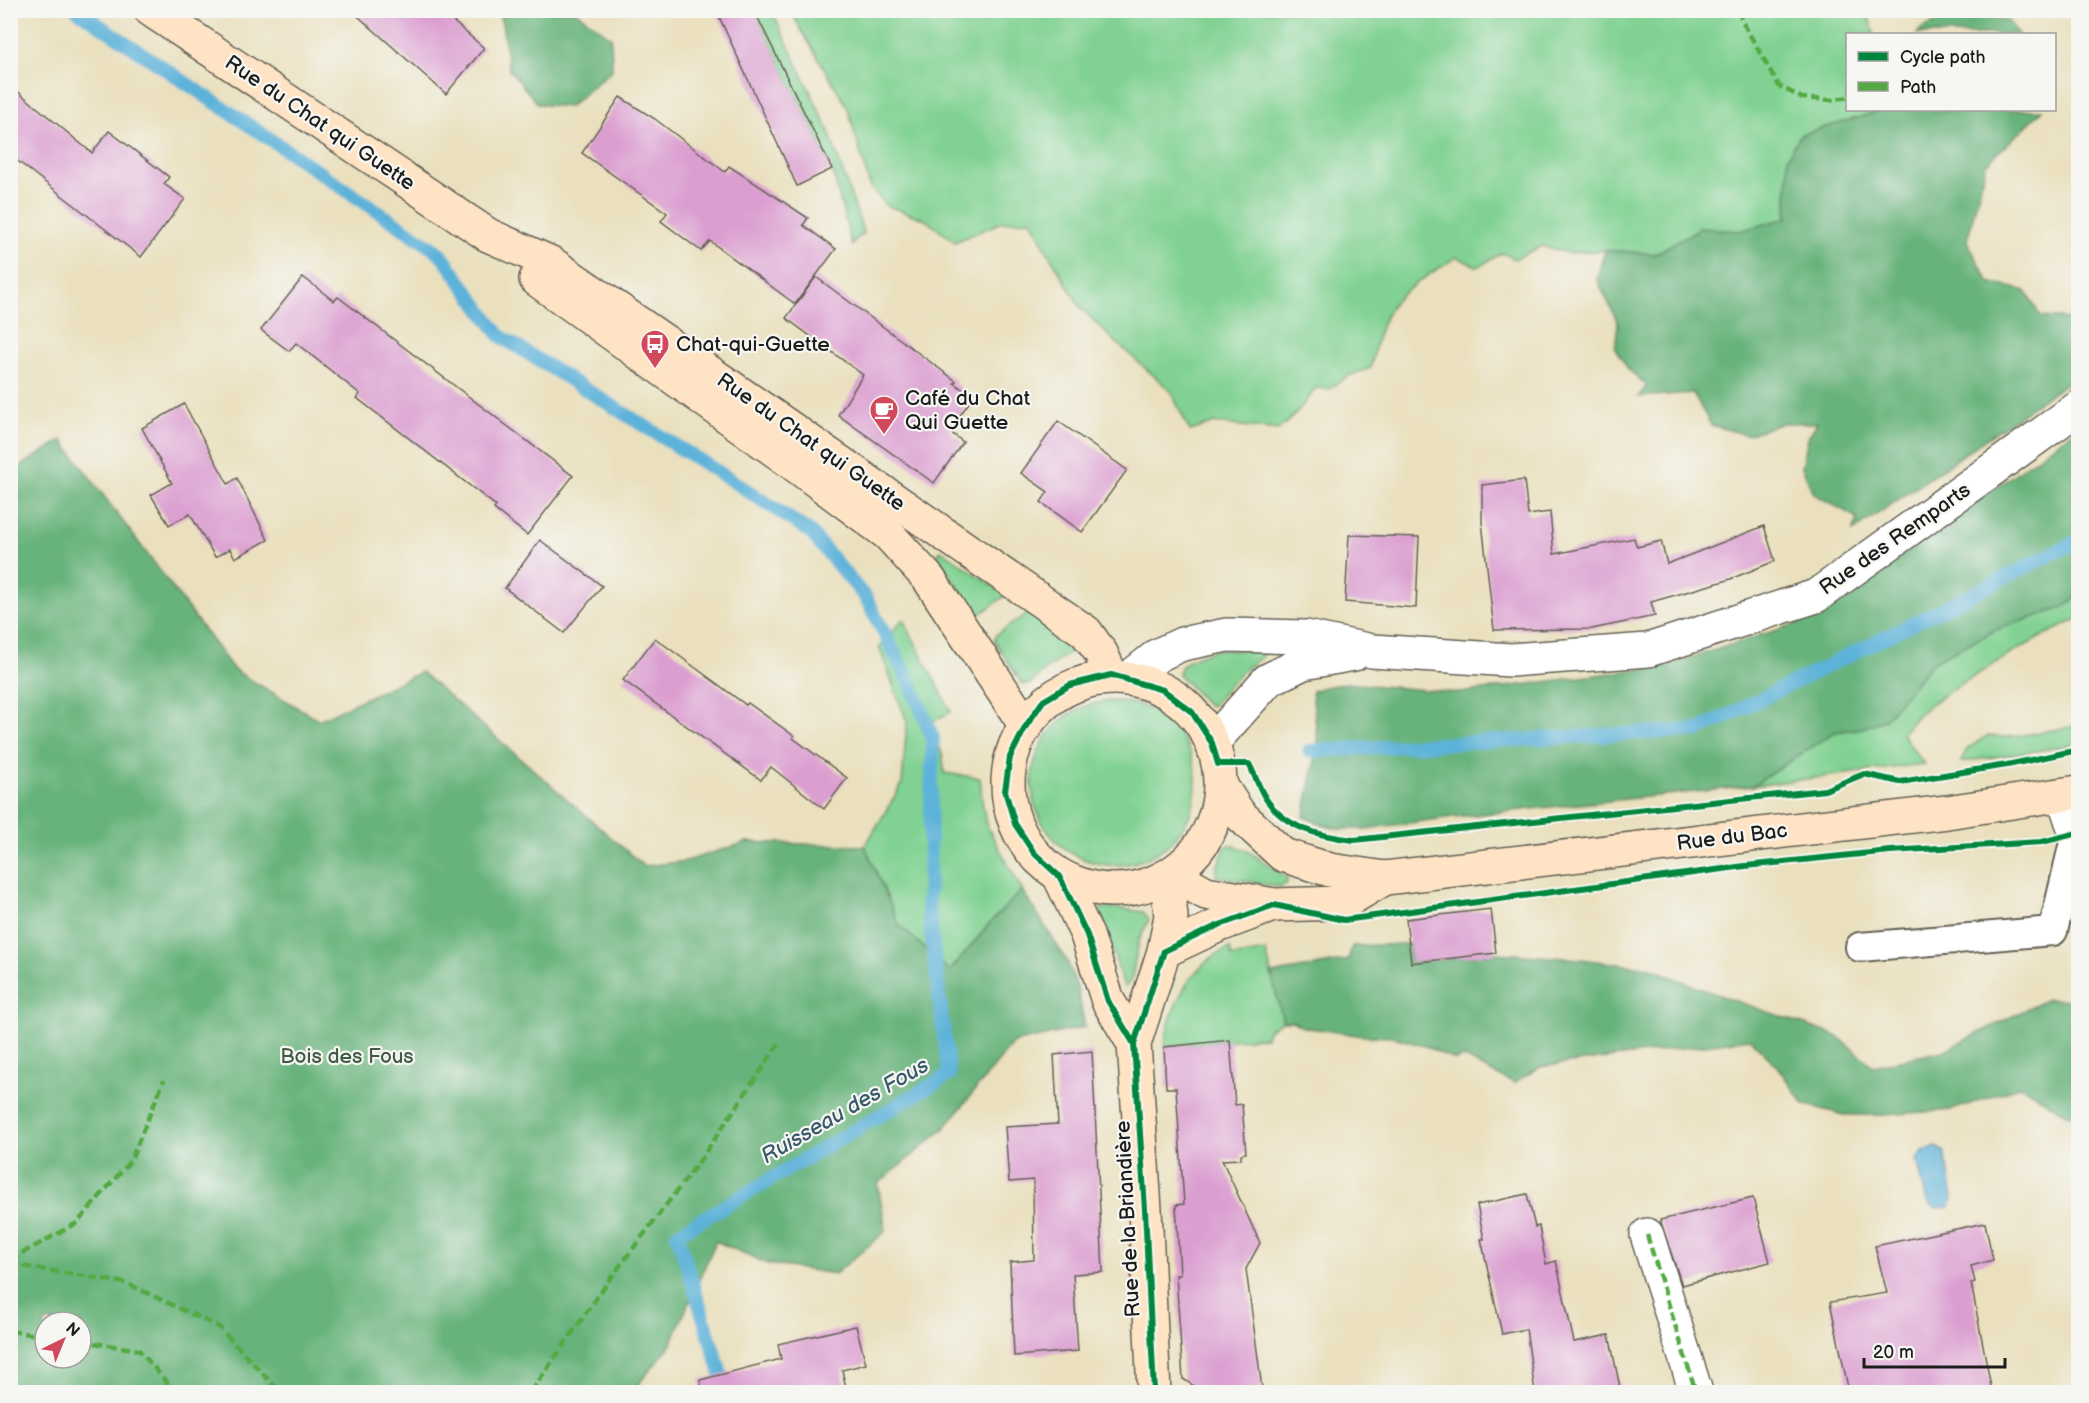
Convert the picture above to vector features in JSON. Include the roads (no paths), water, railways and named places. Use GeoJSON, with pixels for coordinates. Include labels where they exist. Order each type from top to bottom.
{"type":"FeatureCollection","features":[{"type":"Feature","properties":{"kind":"main road","name":"Rue du Chat qui Guette"},"geometry":{"type":"LineString","coordinates":[[152,10],[488,235],[539,282],[888,534],[929,579],[1026,726]]}},
{"type":"Feature","properties":{"kind":"main road","name":"Rue du Chat qui Guette"},"geometry":{"type":"LineString","coordinates":[[488,235],[551,263],[1086,632],[1119,677]]}},
{"type":"Feature","properties":{"kind":"main road"},"geometry":{"type":"LineString","coordinates":[[1119,677],[1163,690],[1192,712],[1212,743],[1221,786],[1216,820],[1200,852],[1171,879],[1128,889],[1097,887],[1060,877],[1034,853],[1015,824],[1005,791],[1010,757],[1026,726],[1043,701],[1070,685],[1119,677]]}},
{"type":"Feature","properties":{"kind":"main road"},"geometry":{"type":"LineString","coordinates":[[1221,786],[1239,814],[1283,855],[1330,870],[1385,878]]}},
{"type":"Feature","properties":{"kind":"main road","name":"Rue du Bac"},"geometry":{"type":"LineString","coordinates":[[1385,878],[1970,809],[2071,794]]}},
{"type":"Feature","properties":{"kind":"main road","name":"Rue de la Briandière"},"geometry":{"type":"LineString","coordinates":[[1060,877],[1087,934],[1108,1001],[1134,1044]]}},
{"type":"Feature","properties":{"kind":"main road"},"geometry":{"type":"LineString","coordinates":[[1171,879],[1206,893],[1274,905],[1343,903],[1385,878]]}},
{"type":"Feature","properties":{"kind":"main road","name":"Rue de la Briandière"},"geometry":{"type":"LineString","coordinates":[[1154,1392],[1134,1044],[1164,951],[1171,916],[1171,879]]}},
{"type":"Feature","properties":{"kind":"main road"},"geometry":{"type":"LineString","coordinates":[[1164,951],[1217,926],[1274,905]]}},
{"type":"Feature","properties":{"kind":"street","name":"Rue des Remparts"},"geometry":{"type":"LineString","coordinates":[[1119,677],[1182,644],[1227,635],[1306,637],[1372,651],[1511,660],[1648,650],[1816,596],[2079,408]]}},
{"type":"Feature","properties":{"kind":"street","name":"Rue des Remparts"},"geometry":{"type":"LineString","coordinates":[[1212,743],[1268,680],[1303,663],[1372,651]]}},
{"type":"Feature","properties":{"kind":"street"},"geometry":{"type":"LineString","coordinates":[[2071,794],[2078,834]]}},
{"type":"Feature","properties":{"kind":"street"},"geometry":{"type":"LineString","coordinates":[[1647,1234],[1696,1392]]}},
{"type":"Feature","properties":{"kind":"lane"},"geometry":{"type":"LineString","coordinates":[[1860,946],[2053,931],[2078,834]]}},
{"type":"Feature","properties":{"kind":"water"},"geometry":{"type":"Polygon","coordinates":[[[1936,1147],[1945,1152],[1953,1198],[1949,1207],[1936,1208],[1927,1202],[1917,1160],[1923,1151],[1936,1147]]]}},
{"type":"Feature","properties":{"kind":"waterway","name":"Ruisseau des Fous"},"geometry":{"type":"LineString","coordinates":[[77,10],[440,253],[500,336],[810,532],[866,598],[911,685],[933,738],[928,906],[949,1075],[677,1234],[722,1377],[713,1392]]}},
{"type":"Feature","properties":{"kind":"waterway"},"geometry":{"type":"LineString","coordinates":[[1309,751],[1699,730],[2078,541]]}},
{"type":"Feature","properties":{"kind":"place","name":"Chat-qui-Guette"},"geometry":{"type":"Point","coordinates":[655,370]}},
{"type":"Feature","properties":{"kind":"place","name":"Café du Chat Qui Guette"},"geometry":{"type":"Point","coordinates":[884,436]}},
{"type":"Feature","properties":{"kind":"park label","name":"Bois des Fous"},"geometry":{"type":"Point","coordinates":[347,1056]}}]}
